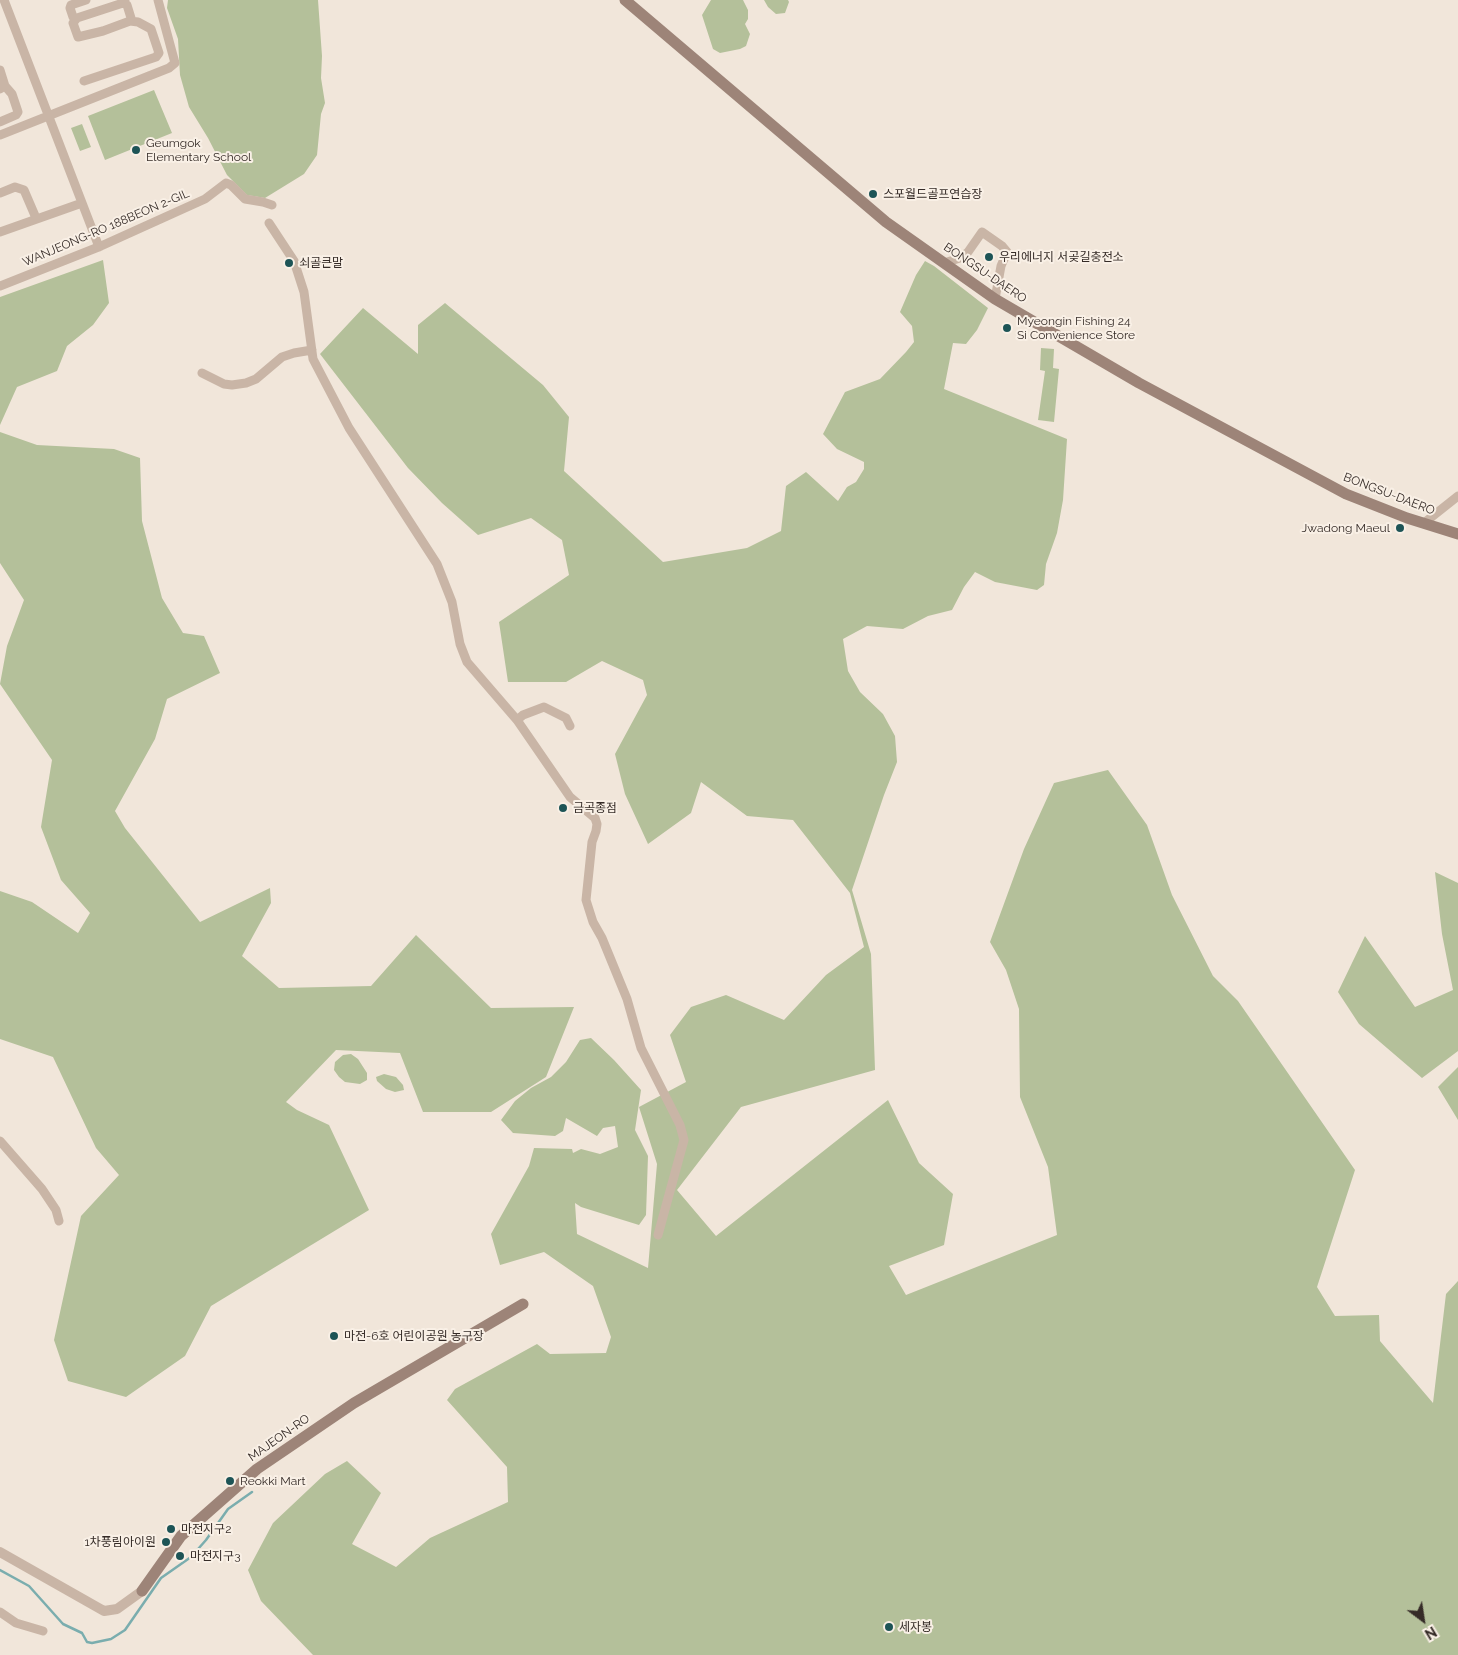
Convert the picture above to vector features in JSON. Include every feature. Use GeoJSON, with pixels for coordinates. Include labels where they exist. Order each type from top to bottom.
{"type":"FeatureCollection","features":[{"type":"Feature","properties":{"kind":"main road"},"geometry":{"type":"LineString","coordinates":[[616,0],[643,16]]}},
{"type":"Feature","properties":{"kind":"main road","name":"BONGSU-DAERO"},"geometry":{"type":"LineString","coordinates":[[625,0],[886,222],[995,299],[1139,383],[1346,494],[1458,534]]}},
{"type":"Feature","properties":{"kind":"main road","name":"MAJEON-RO"},"geometry":{"type":"LineString","coordinates":[[142,1591],[181,1536],[257,1469],[354,1404],[524,1304]]}},
{"type":"Feature","properties":{"kind":"street"},"geometry":{"type":"LineString","coordinates":[[4,0],[99,247]]}},
{"type":"Feature","properties":{"kind":"street"},"geometry":{"type":"LineString","coordinates":[[76,18],[73,17],[71,5],[86,0]]}},
{"type":"Feature","properties":{"kind":"street"},"geometry":{"type":"LineString","coordinates":[[0,135],[176,64],[158,0]]}},
{"type":"Feature","properties":{"kind":"street"},"geometry":{"type":"LineString","coordinates":[[84,81],[156,57],[159,52],[151,29],[138,22],[130,22],[80,38],[73,22],[76,18],[124,2],[127,5],[131,18],[130,22]]}},
{"type":"Feature","properties":{"kind":"street"},"geometry":{"type":"LineString","coordinates":[[0,70],[2,88],[12,94],[18,112],[16,115],[0,122]]}},
{"type":"Feature","properties":{"kind":"street","name":"WANJEONG-RO 188BEON 2-GIL"},"geometry":{"type":"LineString","coordinates":[[0,286],[99,247],[206,199],[226,183],[231,185],[245,199],[272,205]]}},
{"type":"Feature","properties":{"kind":"street"},"geometry":{"type":"LineString","coordinates":[[0,193],[15,187],[24,190],[36,218]]}},
{"type":"Feature","properties":{"kind":"street"},"geometry":{"type":"LineString","coordinates":[[0,232],[82,202]]}},
{"type":"Feature","properties":{"kind":"street"},"geometry":{"type":"LineString","coordinates":[[269,222],[294,261],[304,292],[314,359],[349,428],[437,564],[452,602],[460,644],[467,662],[516,720],[570,797],[595,818],[597,824],[592,842],[586,900],[627,999],[641,1048],[680,1125],[684,1140],[658,1235]]}},
{"type":"Feature","properties":{"kind":"street"},"geometry":{"type":"LineString","coordinates":[[944,263],[960,258],[968,252],[982,232],[1002,246],[1007,252],[1001,266],[995,299]]}},
{"type":"Feature","properties":{"kind":"street"},"geometry":{"type":"LineString","coordinates":[[202,373],[224,384],[246,383],[256,379],[282,357],[294,352],[312,350]]}},
{"type":"Feature","properties":{"kind":"street"},"geometry":{"type":"LineString","coordinates":[[1424,523],[1458,496]]}},
{"type":"Feature","properties":{"kind":"street"},"geometry":{"type":"LineString","coordinates":[[516,720],[523,715],[544,707],[566,718],[570,726]]}},
{"type":"Feature","properties":{"kind":"street"},"geometry":{"type":"LineString","coordinates":[[0,1141],[42,1189],[56,1210],[59,1221]]}},
{"type":"Feature","properties":{"kind":"street","name":"MAJEON-RO"},"geometry":{"type":"LineString","coordinates":[[0,1552],[104,1611],[117,1610],[142,1591]]}},
{"type":"Feature","properties":{"kind":"street"},"geometry":{"type":"LineString","coordinates":[[0,1612],[16,1623],[43,1632]]}},
{"type":"Feature","properties":{"kind":"green space"},"geometry":{"type":"Polygon","coordinates":[[[168,0],[318,0],[322,56],[321,78],[325,103],[321,114],[317,155],[304,174],[265,198],[247,195],[227,175],[189,107],[180,75],[178,39],[167,8],[168,0]]]}},
{"type":"Feature","properties":{"kind":"green space"},"geometry":{"type":"Polygon","coordinates":[[[711,0],[743,0],[748,10],[748,19],[745,24],[750,34],[746,46],[720,53],[713,49],[702,15],[711,0]]]}},
{"type":"Feature","properties":{"kind":"green space"},"geometry":{"type":"Polygon","coordinates":[[[764,0],[788,0],[789,2],[785,13],[776,14],[768,7],[764,0]]]}},
{"type":"Feature","properties":{"kind":"green space"},"geometry":{"type":"Polygon","coordinates":[[[154,90],[172,133],[105,160],[88,116],[154,90]]]}},
{"type":"Feature","properties":{"kind":"green space"},"geometry":{"type":"Polygon","coordinates":[[[82,124],[91,147],[80,151],[71,128],[82,124]]]}},
{"type":"Feature","properties":{"kind":"green space"},"geometry":{"type":"Polygon","coordinates":[[[103,260],[109,303],[93,325],[67,346],[57,371],[17,387],[0,425],[0,297],[103,260]]]}},
{"type":"Feature","properties":{"kind":"green space"},"geometry":{"type":"Polygon","coordinates":[[[925,261],[988,308],[977,330],[966,344],[953,343],[944,389],[1067,439],[1063,500],[1057,533],[1046,564],[1044,585],[1037,590],[995,582],[975,572],[964,587],[952,610],[928,616],[903,629],[867,626],[843,639],[848,671],[860,692],[883,714],[895,736],[897,762],[852,890],[871,954],[875,1070],[741,1107],[677,1190],[716,1236],[888,1100],[919,1163],[953,1194],[944,1245],[889,1266],[906,1295],[1057,1235],[1048,1167],[1020,1097],[1019,1009],[1006,970],[990,942],[1024,849],[1054,783],[1108,770],[1147,825],[1172,895],[1213,976],[1238,1001],[1355,1170],[1317,1287],[1335,1316],[1379,1315],[1380,1341],[1433,1403],[1446,1294],[1458,1281],[1458,1655],[313,1655],[261,1601],[248,1570],[273,1523],[325,1474],[347,1461],[381,1493],[352,1544],[396,1567],[430,1538],[508,1502],[507,1467],[447,1400],[455,1389],[537,1344],[550,1354],[606,1353],[611,1337],[593,1286],[544,1252],[500,1265],[491,1234],[529,1166],[534,1148],[572,1149],[573,1153],[581,1149],[600,1154],[618,1147],[615,1126],[603,1128],[597,1136],[566,1118],[563,1131],[555,1136],[513,1133],[501,1120],[515,1101],[531,1088],[551,1077],[566,1062],[580,1040],[591,1038],[641,1090],[635,1130],[648,1156],[646,1215],[639,1225],[581,1207],[575,1203],[577,1234],[648,1268],[657,1164],[639,1107],[686,1082],[670,1035],[691,1007],[726,995],[784,1020],[826,975],[864,947],[850,893],[793,820],[747,816],[701,782],[691,813],[648,844],[625,794],[615,754],[647,695],[643,680],[602,661],[566,682],[508,682],[499,622],[569,575],[562,540],[531,518],[478,535],[442,503],[408,468],[320,354],[363,308],[418,354],[418,325],[445,303],[543,385],[569,417],[564,471],[663,562],[747,548],[781,531],[786,486],[806,472],[838,501],[847,487],[856,482],[864,469],[864,462],[837,449],[823,434],[845,392],[880,379],[914,342],[912,326],[900,312],[916,275],[925,261]]]}},
{"type":"Feature","properties":{"kind":"green space"},"geometry":{"type":"Polygon","coordinates":[[[1041,348],[1054,349],[1053,368],[1059,369],[1054,422],[1038,420],[1045,371],[1040,370],[1041,348]]]}},
{"type":"Feature","properties":{"kind":"green space"},"geometry":{"type":"Polygon","coordinates":[[[0,432],[37,445],[114,449],[140,458],[142,521],[162,598],[183,633],[204,636],[220,673],[167,699],[155,739],[115,811],[125,828],[200,922],[270,888],[271,903],[242,956],[279,988],[371,986],[416,935],[491,1008],[574,1007],[546,1077],[491,1112],[423,1112],[400,1053],[336,1050],[286,1102],[297,1110],[329,1125],[369,1210],[211,1306],[185,1356],[126,1397],[68,1381],[54,1340],[81,1216],[119,1175],[96,1148],[53,1057],[0,1039],[0,891],[32,902],[78,933],[90,913],[61,880],[41,827],[52,760],[0,684],[7,646],[24,600],[0,563],[0,432]]]}},
{"type":"Feature","properties":{"kind":"green space"},"geometry":{"type":"Polygon","coordinates":[[[1435,872],[1458,883],[1458,1051],[1422,1078],[1359,1024],[1338,992],[1365,936],[1415,1007],[1453,990],[1442,934],[1435,872]]]}},
{"type":"Feature","properties":{"kind":"green space"},"geometry":{"type":"Polygon","coordinates":[[[351,1054],[358,1059],[367,1073],[367,1080],[360,1084],[345,1082],[334,1070],[335,1062],[343,1055],[351,1054]]]}},
{"type":"Feature","properties":{"kind":"green space"},"geometry":{"type":"Polygon","coordinates":[[[1458,1067],[1458,1120],[1438,1087],[1458,1067]]]}},
{"type":"Feature","properties":{"kind":"green space"},"geometry":{"type":"Polygon","coordinates":[[[384,1074],[396,1077],[403,1085],[404,1090],[395,1092],[386,1089],[377,1081],[376,1077],[384,1074]]]}},
{"type":"Feature","properties":{"kind":"waterway"},"geometry":{"type":"LineString","coordinates":[[0,1570],[29,1586],[63,1624],[82,1633],[87,1642],[92,1643],[111,1639],[125,1630],[161,1578],[191,1557],[206,1540],[228,1509],[252,1492]]}},
{"type":"Feature","properties":{"kind":"place","name":"Geumgok Elementary School"},"geometry":{"type":"Point","coordinates":[136,150]}},
{"type":"Feature","properties":{"kind":"place","name":"스포월드골프연습장"},"geometry":{"type":"Point","coordinates":[873,194]}},
{"type":"Feature","properties":{"kind":"place","name":"우리에너지 서곶길충전소"},"geometry":{"type":"Point","coordinates":[989,257]}},
{"type":"Feature","properties":{"kind":"place","name":"쇠골큰말"},"geometry":{"type":"Point","coordinates":[289,263]}},
{"type":"Feature","properties":{"kind":"place","name":"Myeongin Fishing 24 Si Convenience Store"},"geometry":{"type":"Point","coordinates":[1007,328]}},
{"type":"Feature","properties":{"kind":"place","name":"Jwadong Maeul"},"geometry":{"type":"Point","coordinates":[1400,528]}},
{"type":"Feature","properties":{"kind":"place","name":"금곡종점"},"geometry":{"type":"Point","coordinates":[563,808]}},
{"type":"Feature","properties":{"kind":"place","name":"마전-6호 어린이공원 농구장"},"geometry":{"type":"Point","coordinates":[334,1336]}},
{"type":"Feature","properties":{"kind":"place","name":"Reokki Mart"},"geometry":{"type":"Point","coordinates":[230,1481]}},
{"type":"Feature","properties":{"kind":"place","name":"마전지구2"},"geometry":{"type":"Point","coordinates":[171,1529]}},
{"type":"Feature","properties":{"kind":"place","name":"1차풍림아이원"},"geometry":{"type":"Point","coordinates":[166,1542]}},
{"type":"Feature","properties":{"kind":"place","name":"마전지구3"},"geometry":{"type":"Point","coordinates":[180,1556]}},
{"type":"Feature","properties":{"kind":"place","name":"세자봉"},"geometry":{"type":"Point","coordinates":[889,1627]}}]}
